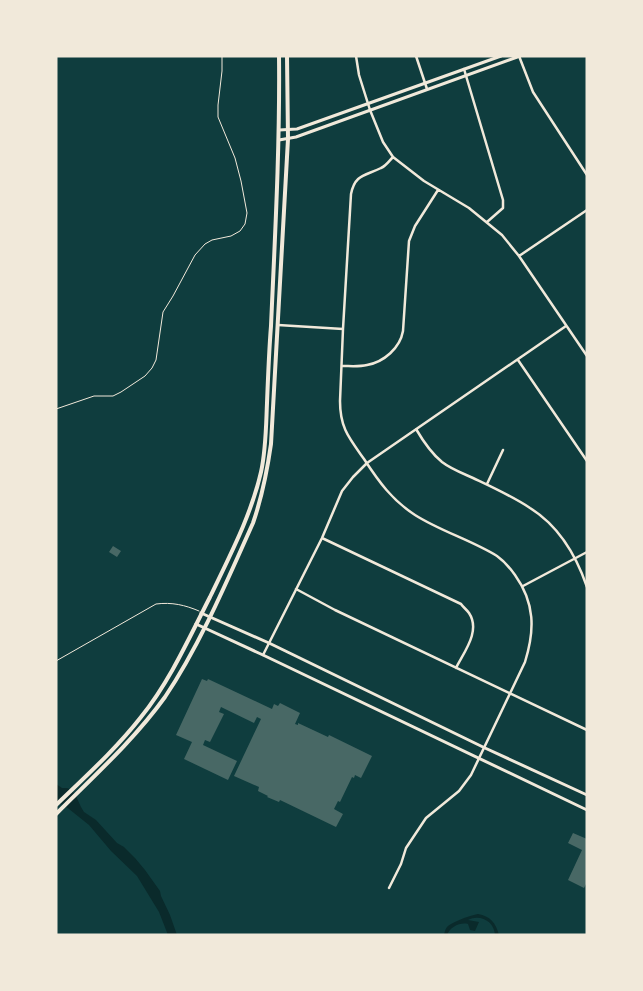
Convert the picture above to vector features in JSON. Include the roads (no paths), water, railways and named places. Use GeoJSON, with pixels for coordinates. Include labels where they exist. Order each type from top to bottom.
{"type":"FeatureCollection","features":[{"type":"Feature","properties":{"kind":"main road"},"geometry":{"type":"LineString","coordinates":[[56,805],[125,738],[148,709],[172,670],[196,624],[200,612],[224,567],[253,499],[263,459],[266,418],[280,140],[279,56]]}},
{"type":"Feature","properties":{"kind":"main road"},"geometry":{"type":"LineString","coordinates":[[58,813],[129,741],[154,711],[178,677],[210,616],[252,523],[262,493],[271,444],[288,139],[287,56]]}},
{"type":"Feature","properties":{"kind":"street"},"geometry":{"type":"LineString","coordinates":[[356,56],[359,75],[370,110],[383,142],[394,157],[406,168],[438,190],[469,208],[502,235],[519,256],[587,356]]}},
{"type":"Feature","properties":{"kind":"street"},"geometry":{"type":"LineString","coordinates":[[416,56],[426,90]]}},
{"type":"Feature","properties":{"kind":"street"},"geometry":{"type":"LineString","coordinates":[[280,130],[297,129],[501,56]]}},
{"type":"Feature","properties":{"kind":"street"},"geometry":{"type":"LineString","coordinates":[[280,140],[288,139],[520,56],[533,92],[587,175]]}},
{"type":"Feature","properties":{"kind":"street"},"geometry":{"type":"LineString","coordinates":[[464,69],[503,200],[503,208],[487,222]]}},
{"type":"Feature","properties":{"kind":"street"},"geometry":{"type":"LineString","coordinates":[[389,888],[406,848],[426,818],[458,792],[480,759],[526,662],[532,627],[531,608],[523,586],[509,566],[497,556],[422,519],[403,507],[386,491],[348,436],[342,422],[340,401],[343,329],[352,190],[354,183],[361,176],[385,166],[394,157]]}},
{"type":"Feature","properties":{"kind":"street"},"geometry":{"type":"LineString","coordinates":[[342,366],[373,364],[392,352],[400,343],[403,331],[409,242],[415,226],[438,190]]}},
{"type":"Feature","properties":{"kind":"street"},"geometry":{"type":"LineString","coordinates":[[519,256],[587,210]]}},
{"type":"Feature","properties":{"kind":"street"},"geometry":{"type":"LineString","coordinates":[[277,325],[343,329]]}},
{"type":"Feature","properties":{"kind":"street"},"geometry":{"type":"LineString","coordinates":[[263,655],[322,538],[342,491],[353,477],[367,463],[566,326]]}},
{"type":"Feature","properties":{"kind":"street"},"geometry":{"type":"LineString","coordinates":[[518,360],[587,461]]}},
{"type":"Feature","properties":{"kind":"street"},"geometry":{"type":"LineString","coordinates":[[416,429],[428,447],[449,467],[487,484],[541,516],[560,535],[575,558],[587,586]]}},
{"type":"Feature","properties":{"kind":"street"},"geometry":{"type":"LineString","coordinates":[[487,484],[503,450]]}},
{"type":"Feature","properties":{"kind":"street"},"geometry":{"type":"LineString","coordinates":[[322,538],[461,604],[470,614],[473,624],[472,636],[456,668]]}},
{"type":"Feature","properties":{"kind":"street"},"geometry":{"type":"LineString","coordinates":[[523,586],[587,552]]}},
{"type":"Feature","properties":{"kind":"street"},"geometry":{"type":"LineString","coordinates":[[296,589],[335,610],[587,730]]}},
{"type":"Feature","properties":{"kind":"street"},"geometry":{"type":"LineString","coordinates":[[200,612],[587,795]]}},
{"type":"Feature","properties":{"kind":"street"},"geometry":{"type":"LineString","coordinates":[[196,624],[587,810]]}},
{"type":"Feature","properties":{"kind":"water"},"geometry":{"type":"Polygon","coordinates":[[[56,784],[62,788],[70,789],[75,794],[84,812],[96,820],[145,870],[160,891],[177,935],[168,935],[159,912],[137,876],[111,851],[89,825],[64,805],[56,805],[56,784]]]}},
{"type":"Feature","properties":{"kind":"water"},"geometry":{"type":"Polygon","coordinates":[[[478,914],[486,916],[492,921],[499,935],[495,935],[492,926],[486,920],[473,918],[468,920],[479,922],[475,931],[470,930],[468,924],[459,924],[453,927],[447,935],[444,935],[449,925],[478,914]]]}}]}
